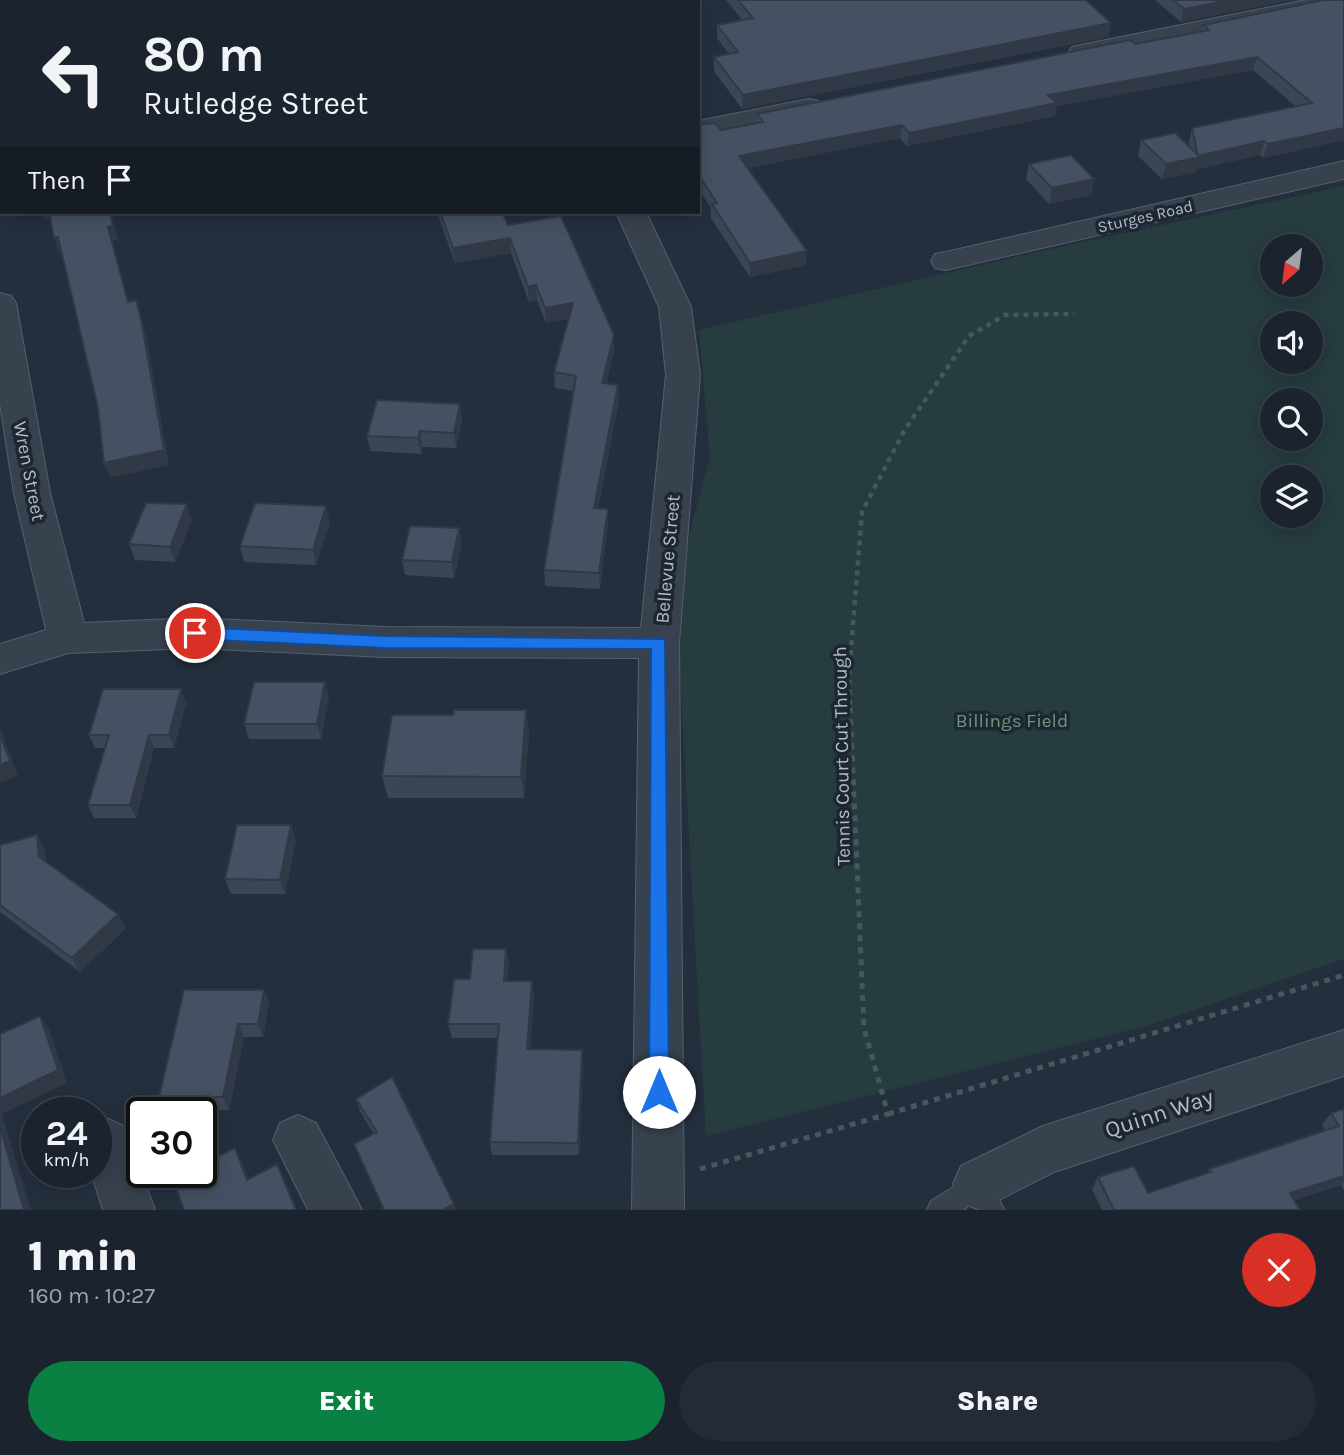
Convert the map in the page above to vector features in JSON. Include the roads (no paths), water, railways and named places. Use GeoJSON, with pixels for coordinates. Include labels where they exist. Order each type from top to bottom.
{"type":"FeatureCollection","features":[{"type":"Feature","properties":{"kind":"street"},"geometry":{"type":"LineString","coordinates":[[1057,58],[1343,0]]}},
{"type":"Feature","properties":{"kind":"street"},"geometry":{"type":"LineString","coordinates":[[700,129],[827,103]]}},
{"type":"Feature","properties":{"kind":"street","name":"Sturges Road"},"geometry":{"type":"LineString","coordinates":[[946,261],[1344,170]]}},
{"type":"Feature","properties":{"kind":"street","name":"Bellevue Street"},"geometry":{"type":"LineString","coordinates":[[633,214],[675,307],[683,375],[659,643],[658,1210]]}},
{"type":"Feature","properties":{"kind":"street","name":"Wren Street"},"geometry":{"type":"LineString","coordinates":[[0,303],[32,493],[68,638]]}},
{"type":"Feature","properties":{"kind":"street"},"geometry":{"type":"LineString","coordinates":[[0,659],[68,638],[195,633],[385,642],[659,643]]}},
{"type":"Feature","properties":{"kind":"street","name":"Quinn Way"},"geometry":{"type":"LineString","coordinates":[[970,1201],[1043,1151],[1344,1053]]}},
{"type":"Feature","properties":{"kind":"street"},"geometry":{"type":"LineString","coordinates":[[298,1140],[336,1210]]}},
{"type":"Feature","properties":{"kind":"street"},"geometry":{"type":"LineString","coordinates":[[112,1160],[129,1210]]}},
{"type":"Feature","properties":{"kind":"park label","name":"Billings Field"},"geometry":{"type":"Point","coordinates":[1012,720]}}]}
